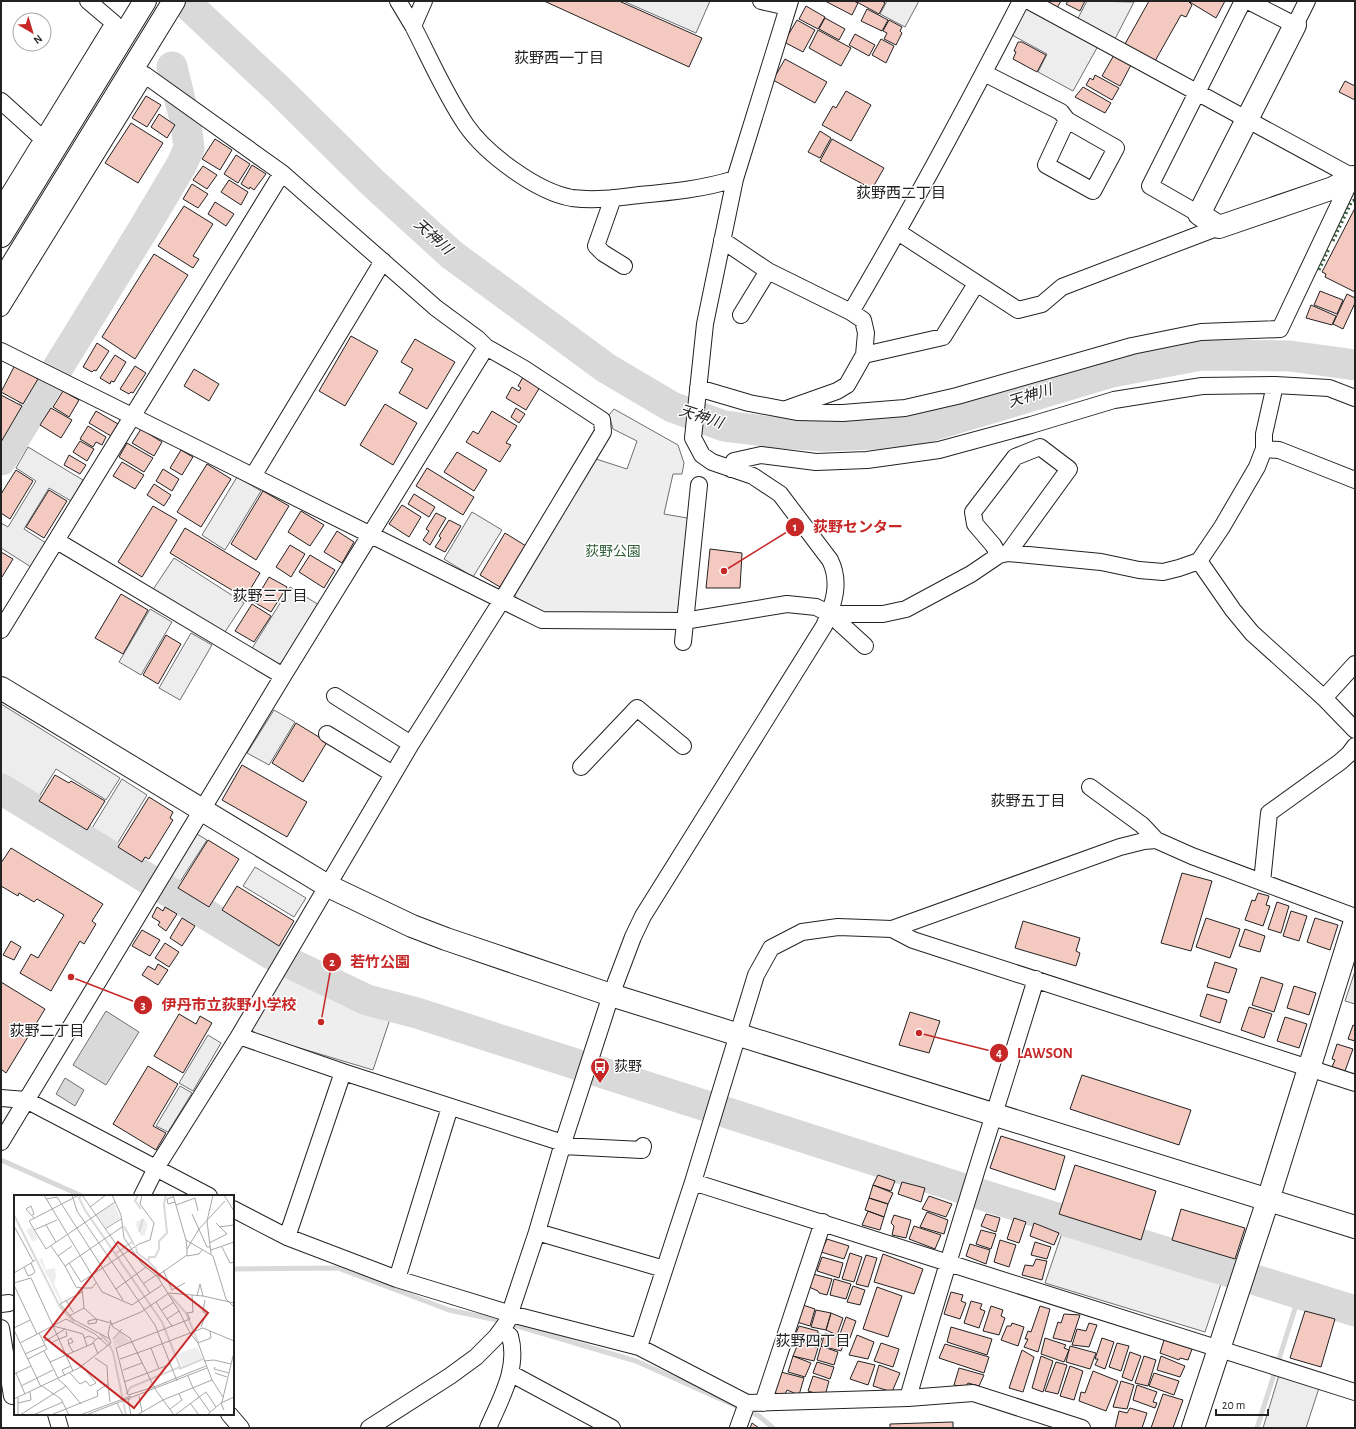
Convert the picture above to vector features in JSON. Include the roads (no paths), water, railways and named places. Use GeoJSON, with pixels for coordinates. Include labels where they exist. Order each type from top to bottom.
{"type":"FeatureCollection","features":[{"type":"Feature","properties":{"kind":"street"},"geometry":{"type":"LineString","coordinates":[[1,207],[114,23],[88,1]]}},
{"type":"Feature","properties":{"kind":"street"},"geometry":{"type":"LineString","coordinates":[[1,236],[145,1]]}},
{"type":"Feature","properties":{"kind":"street"},"geometry":{"type":"LineString","coordinates":[[1,283],[174,1]]}},
{"type":"Feature","properties":{"kind":"street"},"geometry":{"type":"LineString","coordinates":[[398,1],[413,26],[447,93],[467,126],[485,147],[504,164],[539,184],[570,197],[594,200],[706,188],[735,179]]}},
{"type":"Feature","properties":{"kind":"street"},"geometry":{"type":"LineString","coordinates":[[413,26],[424,1]]}},
{"type":"Feature","properties":{"kind":"street"},"geometry":{"type":"LineString","coordinates":[[369,1428],[450,1376],[486,1348],[501,1330],[510,1314],[537,1232],[562,1144],[611,995],[633,937],[644,916],[723,792],[830,614],[835,596],[835,570],[830,560],[780,494],[753,476],[712,462],[702,455],[693,438],[705,324],[735,179],[789,4],[761,1]]}},
{"type":"Feature","properties":{"kind":"street"},"geometry":{"type":"LineString","coordinates":[[851,312],[898,232],[1021,1]]}},
{"type":"Feature","properties":{"kind":"street"},"geometry":{"type":"LineString","coordinates":[[1029,1],[1354,175]]}},
{"type":"Feature","properties":{"kind":"street"},"geometry":{"type":"LineString","coordinates":[[1219,227],[1150,186],[1243,1]]}},
{"type":"Feature","properties":{"kind":"street"},"geometry":{"type":"LineString","coordinates":[[1248,1],[1295,25]]}},
{"type":"Feature","properties":{"kind":"street"},"geometry":{"type":"LineString","coordinates":[[1199,214],[1308,1]]}},
{"type":"Feature","properties":{"kind":"street"},"geometry":{"type":"LineString","coordinates":[[984,73],[1061,112],[1067,120],[1116,148],[1093,191],[1046,165],[1067,120]]}},
{"type":"Feature","properties":{"kind":"street"},"geometry":{"type":"LineString","coordinates":[[1,308],[145,74],[173,96],[282,173],[436,308],[486,346],[602,420],[603,432],[502,600],[411,744],[239,1036],[156,1168],[142,1195]]}},
{"type":"Feature","properties":{"kind":"street"},"geometry":{"type":"LineString","coordinates":[[1,101],[43,139]]}},
{"type":"Feature","properties":{"kind":"street"},"geometry":{"type":"LineString","coordinates":[[1,630],[282,173]]}},
{"type":"Feature","properties":{"kind":"street"},"geometry":{"type":"LineString","coordinates":[[898,232],[1018,310],[1042,304],[1062,287],[1219,227],[1332,188],[1354,175]]}},
{"type":"Feature","properties":{"kind":"street"},"geometry":{"type":"LineString","coordinates":[[698,388],[749,403],[783,409],[843,413],[905,408],[957,396],[1132,346],[1201,332],[1280,329],[1354,175]]}},
{"type":"Feature","properties":{"kind":"street"},"geometry":{"type":"LineString","coordinates":[[613,198],[596,246],[600,259],[624,266]]}},
{"type":"Feature","properties":{"kind":"street"},"geometry":{"type":"LineString","coordinates":[[722,240],[768,272],[851,312],[863,320],[866,334],[864,355],[847,385],[837,391],[783,409]]}},
{"type":"Feature","properties":{"kind":"street"},"geometry":{"type":"LineString","coordinates":[[253,476],[383,260]]}},
{"type":"Feature","properties":{"kind":"street"},"geometry":{"type":"LineString","coordinates":[[741,315],[768,272]]}},
{"type":"Feature","properties":{"kind":"street"},"geometry":{"type":"LineString","coordinates":[[864,355],[943,337],[976,284]]}},
{"type":"Feature","properties":{"kind":"street"},"geometry":{"type":"LineString","coordinates":[[1,1142],[201,809],[486,346]]}},
{"type":"Feature","properties":{"kind":"street"},"geometry":{"type":"LineString","coordinates":[[1,351],[542,620],[684,621],[786,604],[816,607],[830,614],[865,646]]}},
{"type":"Feature","properties":{"kind":"street"},"geometry":{"type":"LineString","coordinates":[[731,469],[734,461],[761,455],[816,462],[868,460],[939,450],[1031,425],[1114,400],[1202,386],[1275,385],[1329,388],[1355,398]]}},
{"type":"Feature","properties":{"kind":"street"},"geometry":{"type":"LineString","coordinates":[[830,614],[884,614],[906,609],[971,574],[1003,554],[1069,470],[1040,447],[1015,456],[973,512],[975,524],[1003,554],[1101,562],[1139,570],[1163,572],[1199,561],[1257,467],[1264,449],[1264,434],[1275,385]]}},
{"type":"Feature","properties":{"kind":"street"},"geometry":{"type":"LineString","coordinates":[[1264,449],[1279,450],[1355,480]]}},
{"type":"Feature","properties":{"kind":"street"},"geometry":{"type":"LineString","coordinates":[[683,642],[699,486]]}},
{"type":"Feature","properties":{"kind":"street"},"geometry":{"type":"LineString","coordinates":[[57,541],[283,676]]}},
{"type":"Feature","properties":{"kind":"street"},"geometry":{"type":"LineString","coordinates":[[1199,561],[1233,610],[1252,633],[1324,698],[1355,730]]}},
{"type":"Feature","properties":{"kind":"street"},"geometry":{"type":"LineString","coordinates":[[1324,698],[1355,664]]}},
{"type":"Feature","properties":{"kind":"street"},"geometry":{"type":"LineString","coordinates":[[1,688],[326,886],[412,926],[611,995],[739,1034],[994,1116],[1355,1227]]}},
{"type":"Feature","properties":{"kind":"street"},"geometry":{"type":"LineString","coordinates":[[335,696],[411,744]]}},
{"type":"Feature","properties":{"kind":"street"},"geometry":{"type":"LineString","coordinates":[[581,768],[637,708],[683,746]]}},
{"type":"Feature","properties":{"kind":"street"},"geometry":{"type":"LineString","coordinates":[[327,734],[393,774]]}},
{"type":"Feature","properties":{"kind":"street"},"geometry":{"type":"LineString","coordinates":[[1262,882],[1269,813],[1340,762],[1355,746]]}},
{"type":"Feature","properties":{"kind":"street"},"geometry":{"type":"LineString","coordinates":[[1090,788],[1142,825],[1156,840],[1355,917]]}},
{"type":"Feature","properties":{"kind":"street"},"geometry":{"type":"LineString","coordinates":[[639,1347],[693,1182],[756,975],[771,948],[802,932],[838,927],[892,929],[1120,847],[1144,841],[1156,840]]}},
{"type":"Feature","properties":{"kind":"street"},"geometry":{"type":"LineString","coordinates":[[1193,1428],[1242,1275],[1268,1200],[1355,921]]}},
{"type":"Feature","properties":{"kind":"street"},"geometry":{"type":"LineString","coordinates":[[892,929],[913,940],[1355,1083]]}},
{"type":"Feature","properties":{"kind":"street"},"geometry":{"type":"LineString","coordinates":[[908,1398],[947,1263],[1036,979]]}},
{"type":"Feature","properties":{"kind":"street"},"geometry":{"type":"LineString","coordinates":[[239,1036],[562,1144],[642,1150],[643,1146]]}},
{"type":"Feature","properties":{"kind":"street"},"geometry":{"type":"LineString","coordinates":[[287,1237],[343,1072]]}},
{"type":"Feature","properties":{"kind":"street"},"geometry":{"type":"LineString","coordinates":[[1,1098],[26,1100],[207,1195]]}},
{"type":"Feature","properties":{"kind":"street"},"geometry":{"type":"LineString","coordinates":[[397,1279],[450,1107]]}},
{"type":"Feature","properties":{"kind":"street"},"geometry":{"type":"LineString","coordinates":[[693,1182],[1355,1392]]}},
{"type":"Feature","properties":{"kind":"street"},"geometry":{"type":"LineString","coordinates":[[234,1210],[287,1237],[397,1279],[510,1314],[639,1347],[747,1403],[908,1398],[973,1393],[1082,1428]]}},
{"type":"Feature","properties":{"kind":"street"},"geometry":{"type":"LineString","coordinates":[[763,1403],[823,1222]]}},
{"type":"Feature","properties":{"kind":"street"},"geometry":{"type":"LineString","coordinates":[[537,1232],[664,1269]]}},
{"type":"Feature","properties":{"kind":"street"},"geometry":{"type":"LineString","coordinates":[[1,1328],[12,1396],[14,1396]]}},
{"type":"Feature","properties":{"kind":"street"},"geometry":{"type":"LineString","coordinates":[[488,1428],[513,1364],[514,1348],[510,1336],[501,1330]]}},
{"type":"Feature","properties":{"kind":"street"},"geometry":{"type":"LineString","coordinates":[[510,1373],[612,1428]]}},
{"type":"Feature","properties":{"kind":"street"},"geometry":{"type":"LineString","coordinates":[[738,1428],[747,1403]]}},
{"type":"Feature","properties":{"kind":"street"},"geometry":{"type":"LineString","coordinates":[[56,1415],[60,1428]]}},
{"type":"Feature","properties":{"kind":"street"},"geometry":{"type":"LineString","coordinates":[[230,1415],[241,1428]]}},
{"type":"Feature","properties":{"kind":"waterway","name":"天神川"},"geometry":{"type":"LineString","coordinates":[[184,1],[280,91],[374,184],[452,255],[606,368],[672,407],[724,426],[780,433],[824,436],[875,434],[924,428],[1112,372],[1201,355],[1290,356],[1355,365]]}},
{"type":"Feature","properties":{"kind":"waterway"},"geometry":{"type":"LineString","coordinates":[[1,460],[144,228],[182,164],[189,148],[186,124],[172,67]]}},
{"type":"Feature","properties":{"kind":"waterway"},"geometry":{"type":"LineString","coordinates":[[1,789],[271,954],[367,1000],[417,1013],[986,1196],[1355,1311]]}},
{"type":"Feature","properties":{"kind":"waterway"},"geometry":{"type":"LineString","coordinates":[[1,1160],[80,1195]]}},
{"type":"Feature","properties":{"kind":"waterway"},"geometry":{"type":"LineString","coordinates":[[234,1269],[338,1268],[449,1310],[497,1320]]}},
{"type":"Feature","properties":{"kind":"waterway"},"geometry":{"type":"LineString","coordinates":[[1257,1428],[1300,1293]]}},
{"type":"Feature","properties":{"kind":"waterway"},"geometry":{"type":"LineString","coordinates":[[514,1325],[636,1361],[736,1406]]}},
{"type":"Feature","properties":{"kind":"waterway"},"geometry":{"type":"LineString","coordinates":[[746,1410],[759,1416],[773,1428]]}},
{"type":"Feature","properties":{"kind":"place","name":"荻野センター"},"geometry":{"type":"Point","coordinates":[724,571]}},
{"type":"Feature","properties":{"kind":"place","name":"伊丹市立荻野小学校"},"geometry":{"type":"Point","coordinates":[71,977]}},
{"type":"Feature","properties":{"kind":"place","name":"若竹公園"},"geometry":{"type":"Point","coordinates":[321,1022]}},
{"type":"Feature","properties":{"kind":"place","name":"LAWSON"},"geometry":{"type":"Point","coordinates":[919,1033]}},
{"type":"Feature","properties":{"kind":"place","name":"荻野"},"geometry":{"type":"Point","coordinates":[600,1084]}},
{"type":"Feature","properties":{"kind":"district","name":"荻野西一丁目"},"geometry":{"type":"Point","coordinates":[559,58]}},
{"type":"Feature","properties":{"kind":"district","name":"荻野西二丁目"},"geometry":{"type":"Point","coordinates":[901,193]}},
{"type":"Feature","properties":{"kind":"district","name":"荻野三丁目"},"geometry":{"type":"Point","coordinates":[270,596]}},
{"type":"Feature","properties":{"kind":"district","name":"荻野五丁目"},"geometry":{"type":"Point","coordinates":[1028,801]}},
{"type":"Feature","properties":{"kind":"district","name":"荻野二丁目"},"geometry":{"type":"Point","coordinates":[47,1031]}},
{"type":"Feature","properties":{"kind":"district","name":"荻野四丁目"},"geometry":{"type":"Point","coordinates":[813,1341]}},
{"type":"Feature","properties":{"kind":"park label","name":"荻野公園"},"geometry":{"type":"Point","coordinates":[613,552]}}]}
